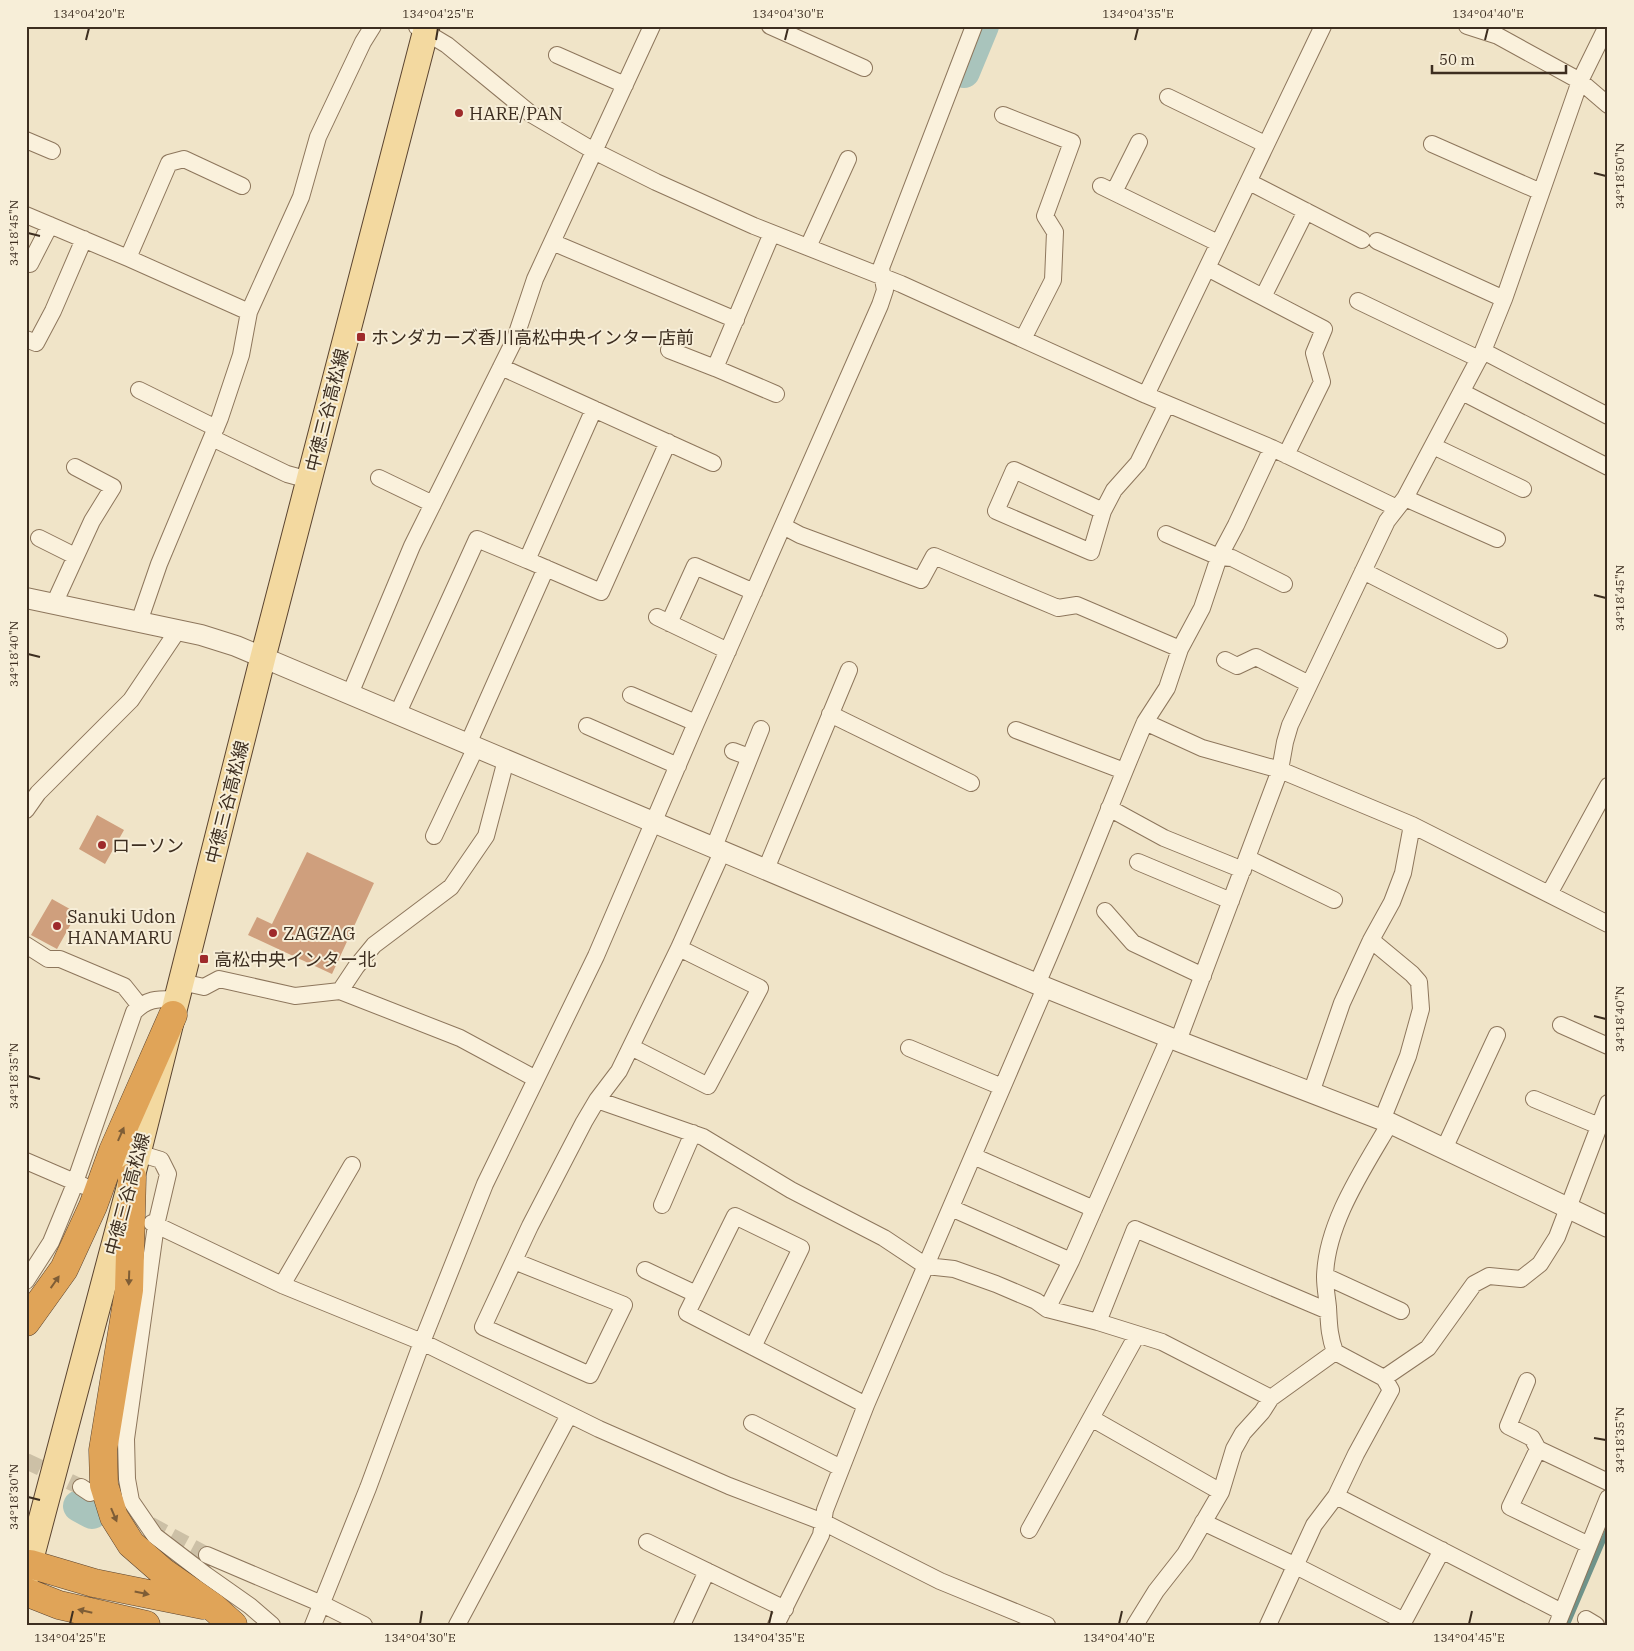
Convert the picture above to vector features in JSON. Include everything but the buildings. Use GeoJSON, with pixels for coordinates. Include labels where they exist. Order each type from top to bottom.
{"type":"FeatureCollection","features":[{"type":"Feature","properties":{"kind":"highway"},"geometry":{"type":"LineString","coordinates":[[26,1322],[64,1269],[93,1206],[113,1151],[177,999]]}},
{"type":"Feature","properties":{"kind":"highway"},"geometry":{"type":"LineString","coordinates":[[135,1165],[129,1290],[103,1450],[104,1485],[114,1517],[131,1544],[163,1572],[223,1616]]}},
{"type":"Feature","properties":{"kind":"highway"},"geometry":{"type":"LineString","coordinates":[[28,1571],[94,1583],[223,1616]]}},
{"type":"Feature","properties":{"kind":"highway"},"geometry":{"type":"LineString","coordinates":[[26,1592],[59,1605],[146,1625]]}},
{"type":"Feature","properties":{"kind":"main road","name":"中徳三谷高松線"},"geometry":{"type":"LineString","coordinates":[[28,1571],[135,1165],[423,28]]}},
{"type":"Feature","properties":{"kind":"street"},"geometry":{"type":"LineString","coordinates":[[140,622],[159,564],[214,433],[241,355],[249,312],[301,197],[318,137],[363,42],[373,26]]}},
{"type":"Feature","properties":{"kind":"street"},"geometry":{"type":"LineString","coordinates":[[350,694],[412,546],[515,339],[535,279],[652,26]]}},
{"type":"Feature","properties":{"kind":"street"},"geometry":{"type":"LineString","coordinates":[[770,26],[864,68]]}},
{"type":"Feature","properties":{"kind":"street"},"geometry":{"type":"LineString","coordinates":[[891,280],[881,268],[974,26]]}},
{"type":"Feature","properties":{"kind":"street"},"geometry":{"type":"LineString","coordinates":[[1146,395],[1323,26]]}},
{"type":"Feature","properties":{"kind":"street"},"geometry":{"type":"LineString","coordinates":[[1467,26],[1500,31],[1580,82],[1608,105]]}},
{"type":"Feature","properties":{"kind":"street"},"geometry":{"type":"LineString","coordinates":[[1047,1309],[1203,976],[1280,770],[1284,742],[1290,725],[1387,521],[1401,503],[1434,446],[1481,355],[1504,299],[1580,82],[1607,26]]}},
{"type":"Feature","properties":{"kind":"street"},"geometry":{"type":"LineString","coordinates":[[423,28],[447,45],[531,114],[594,151],[656,182],[772,233],[891,280],[1167,404],[1401,503],[1497,539]]}},
{"type":"Feature","properties":{"kind":"street"},"geometry":{"type":"LineString","coordinates":[[557,55],[625,85]]}},
{"type":"Feature","properties":{"kind":"street"},"geometry":{"type":"LineString","coordinates":[[1168,97],[1265,144]]}},
{"type":"Feature","properties":{"kind":"street"},"geometry":{"type":"LineString","coordinates":[[1003,115],[1072,142],[1046,216],[1055,232],[1053,280],[1023,339]]}},
{"type":"Feature","properties":{"kind":"street"},"geometry":{"type":"LineString","coordinates":[[26,140],[52,151]]}},
{"type":"Feature","properties":{"kind":"street"},"geometry":{"type":"LineString","coordinates":[[1139,142],[1108,189],[1218,243]]}},
{"type":"Feature","properties":{"kind":"street"},"geometry":{"type":"LineString","coordinates":[[1432,144],[1541,192]]}},
{"type":"Feature","properties":{"kind":"street"},"geometry":{"type":"LineString","coordinates":[[128,258],[169,163],[184,159],[242,186]]}},
{"type":"Feature","properties":{"kind":"street"},"geometry":{"type":"LineString","coordinates":[[808,247],[848,159]]}},
{"type":"Feature","properties":{"kind":"street"},"geometry":{"type":"LineString","coordinates":[[1257,186],[1306,211],[1504,299]]}},
{"type":"Feature","properties":{"kind":"street"},"geometry":{"type":"LineString","coordinates":[[1263,297],[1306,211]]}},
{"type":"Feature","properties":{"kind":"street"},"geometry":{"type":"LineString","coordinates":[[26,215],[249,312]]}},
{"type":"Feature","properties":{"kind":"street"},"geometry":{"type":"LineString","coordinates":[[30,264],[50,225]]}},
{"type":"Feature","properties":{"kind":"street"},"geometry":{"type":"LineString","coordinates":[[716,368],[772,233]]}},
{"type":"Feature","properties":{"kind":"street"},"geometry":{"type":"LineString","coordinates":[[26,339],[36,343],[53,311],[84,239]]}},
{"type":"Feature","properties":{"kind":"street"},"geometry":{"type":"LineString","coordinates":[[552,242],[736,320]]}},
{"type":"Feature","properties":{"kind":"street"},"geometry":{"type":"LineString","coordinates":[[647,1542],[707,1571],[782,1620],[821,1535],[825,1510],[866,1405],[1002,1088],[1109,808],[1145,722],[1168,688],[1180,649],[1202,608],[1219,557],[1279,451],[1322,382],[1314,353],[1324,329],[1213,271]]}},
{"type":"Feature","properties":{"kind":"street"},"geometry":{"type":"LineString","coordinates":[[313,1625],[485,1184],[659,823],[678,766],[696,723],[891,280]]}},
{"type":"Feature","properties":{"kind":"street"},"geometry":{"type":"LineString","coordinates":[[1358,301],[1481,355],[1608,416]]}},
{"type":"Feature","properties":{"kind":"street"},"geometry":{"type":"LineString","coordinates":[[669,350],[776,394]]}},
{"type":"Feature","properties":{"kind":"street"},"geometry":{"type":"LineString","coordinates":[[501,367],[713,462]]}},
{"type":"Feature","properties":{"kind":"street"},"geometry":{"type":"LineString","coordinates":[[139,390],[287,474],[310,480]]}},
{"type":"Feature","properties":{"kind":"street"},"geometry":{"type":"LineString","coordinates":[[1462,392],[1608,467]]}},
{"type":"Feature","properties":{"kind":"street"},"geometry":{"type":"LineString","coordinates":[[1103,511],[1014,470],[996,511],[1091,552],[1103,511],[1114,490],[1138,463],[1167,404]]}},
{"type":"Feature","properties":{"kind":"street"},"geometry":{"type":"LineString","coordinates":[[528,560],[594,409]]}},
{"type":"Feature","properties":{"kind":"street"},"geometry":{"type":"LineString","coordinates":[[397,715],[477,539],[601,592],[668,442]]}},
{"type":"Feature","properties":{"kind":"street"},"geometry":{"type":"LineString","coordinates":[[1434,446],[1523,489]]}},
{"type":"Feature","properties":{"kind":"street"},"geometry":{"type":"LineString","coordinates":[[54,604],[92,521],[113,487],[75,467]]}},
{"type":"Feature","properties":{"kind":"street"},"geometry":{"type":"LineString","coordinates":[[379,478],[433,504]]}},
{"type":"Feature","properties":{"kind":"street"},"geometry":{"type":"LineString","coordinates":[[783,526],[800,535],[921,580],[934,556],[1058,608],[1077,605],[1180,649]]}},
{"type":"Feature","properties":{"kind":"street"},"geometry":{"type":"LineString","coordinates":[[1166,534],[1219,557],[1232,558],[1284,584]]}},
{"type":"Feature","properties":{"kind":"street"},"geometry":{"type":"LineString","coordinates":[[39,538],[75,556]]}},
{"type":"Feature","properties":{"kind":"street"},"geometry":{"type":"LineString","coordinates":[[728,651],[663,620],[695,566],[754,592]]}},
{"type":"Feature","properties":{"kind":"street"},"geometry":{"type":"LineString","coordinates":[[434,836],[546,568]]}},
{"type":"Feature","properties":{"kind":"street"},"geometry":{"type":"LineString","coordinates":[[1363,571],[1499,640]]}},
{"type":"Feature","properties":{"kind":"street"},"geometry":{"type":"LineString","coordinates":[[26,598],[201,634],[263,657],[1041,986],[1386,1122],[1608,1226]]}},
{"type":"Feature","properties":{"kind":"street"},"geometry":{"type":"LineString","coordinates":[[26,810],[38,793],[131,700],[178,630]]}},
{"type":"Feature","properties":{"kind":"street"},"geometry":{"type":"LineString","coordinates":[[1225,660],[1237,666],[1256,657],[1309,684]]}},
{"type":"Feature","properties":{"kind":"street"},"geometry":{"type":"LineString","coordinates":[[766,869],[849,670]]}},
{"type":"Feature","properties":{"kind":"street"},"geometry":{"type":"LineString","coordinates":[[631,696],[696,723]]}},
{"type":"Feature","properties":{"kind":"street"},"geometry":{"type":"LineString","coordinates":[[830,714],[971,783]]}},
{"type":"Feature","properties":{"kind":"street"},"geometry":{"type":"LineString","coordinates":[[1145,722],[1202,748],[1280,770],[1412,825],[1608,924]]}},
{"type":"Feature","properties":{"kind":"street"},"geometry":{"type":"LineString","coordinates":[[587,726],[678,766]]}},
{"type":"Feature","properties":{"kind":"street"},"geometry":{"type":"LineString","coordinates":[[514,1261],[624,1305],[590,1375],[483,1327],[530,1226],[584,1122],[597,1100],[619,1071],[679,948],[718,849],[749,757],[761,729]]}},
{"type":"Feature","properties":{"kind":"street"},"geometry":{"type":"LineString","coordinates":[[1016,730],[1124,771]]}},
{"type":"Feature","properties":{"kind":"street"},"geometry":{"type":"LineString","coordinates":[[733,751],[749,757]]}},
{"type":"Feature","properties":{"kind":"street"},"geometry":{"type":"LineString","coordinates":[[340,991],[374,945],[451,887],[486,836],[506,760]]}},
{"type":"Feature","properties":{"kind":"street"},"geometry":{"type":"LineString","coordinates":[[1549,894],[1608,786]]}},
{"type":"Feature","properties":{"kind":"street"},"geometry":{"type":"LineString","coordinates":[[1109,808],[1164,838],[1245,864],[1334,900]]}},
{"type":"Feature","properties":{"kind":"street"},"geometry":{"type":"LineString","coordinates":[[1311,1093],[1342,1002],[1371,940],[1392,902],[1403,873],[1412,825]]}},
{"type":"Feature","properties":{"kind":"street"},"geometry":{"type":"LineString","coordinates":[[1138,862],[1231,901]]}},
{"type":"Feature","properties":{"kind":"street"},"geometry":{"type":"LineString","coordinates":[[1106,911],[1133,943],[1203,976]]}},
{"type":"Feature","properties":{"kind":"street"},"geometry":{"type":"LineString","coordinates":[[1268,1625],[1294,1564],[1314,1524],[1336,1496],[1356,1454],[1391,1390],[1384,1378],[1335,1352],[1329,1335],[1325,1276],[1332,1237],[1338,1219],[1386,1122],[1421,1009],[1419,982],[1371,940]]}},
{"type":"Feature","properties":{"kind":"street"},"geometry":{"type":"LineString","coordinates":[[26,945],[48,959],[60,959],[124,986],[140,1006]]}},
{"type":"Feature","properties":{"kind":"street"},"geometry":{"type":"LineString","coordinates":[[631,1047],[708,1086],[760,988],[679,948]]}},
{"type":"Feature","properties":{"kind":"street"},"geometry":{"type":"LineString","coordinates":[[26,1280],[51,1242],[80,1183],[134,1012],[140,1006],[152,1000],[177,999],[219,979],[294,996],[340,991],[460,1038],[536,1079]]}},
{"type":"Feature","properties":{"kind":"street"},"geometry":{"type":"LineString","coordinates":[[1562,1025],[1608,1046]]}},
{"type":"Feature","properties":{"kind":"street"},"geometry":{"type":"LineString","coordinates":[[1444,1149],[1497,1035]]}},
{"type":"Feature","properties":{"kind":"street"},"geometry":{"type":"LineString","coordinates":[[909,1048],[1002,1088]]}},
{"type":"Feature","properties":{"kind":"street"},"geometry":{"type":"LineString","coordinates":[[597,1100],[703,1137],[792,1190],[884,1238],[926,1266],[954,1269],[1036,1301],[1047,1309],[1098,1322],[1162,1342],[1271,1398]]}},
{"type":"Feature","properties":{"kind":"street"},"geometry":{"type":"LineString","coordinates":[[1534,1100],[1599,1126]]}},
{"type":"Feature","properties":{"kind":"street"},"geometry":{"type":"LineString","coordinates":[[1384,1378],[1428,1348],[1474,1284],[1489,1276],[1521,1279],[1540,1264],[1557,1237],[1608,1103]]}},
{"type":"Feature","properties":{"kind":"street"},"geometry":{"type":"LineString","coordinates":[[662,1205],[693,1133]]}},
{"type":"Feature","properties":{"kind":"street"},"geometry":{"type":"LineString","coordinates":[[973,1156],[1094,1209]]}},
{"type":"Feature","properties":{"kind":"street"},"geometry":{"type":"LineString","coordinates":[[26,1160],[80,1183]]}},
{"type":"Feature","properties":{"kind":"street"},"geometry":{"type":"LineString","coordinates":[[135,1165],[161,1160],[168,1174],[154,1224],[126,1439],[127,1479],[132,1501],[155,1536],[250,1606],[272,1625]]}},
{"type":"Feature","properties":{"kind":"street"},"geometry":{"type":"LineString","coordinates":[[282,1285],[352,1166]]}},
{"type":"Feature","properties":{"kind":"street"},"geometry":{"type":"LineString","coordinates":[[951,1208],[1071,1261]]}},
{"type":"Feature","properties":{"kind":"street"},"geometry":{"type":"LineString","coordinates":[[752,1347],[801,1248],[734,1216],[687,1313],[752,1347],[866,1405]]}},
{"type":"Feature","properties":{"kind":"street"},"geometry":{"type":"LineString","coordinates":[[154,1224],[282,1285],[422,1342],[569,1415],[729,1486],[823,1522],[940,1581],[1047,1625]]}},
{"type":"Feature","properties":{"kind":"street"},"geometry":{"type":"LineString","coordinates":[[1098,1322],[1135,1229],[1328,1311]]}},
{"type":"Feature","properties":{"kind":"street"},"geometry":{"type":"LineString","coordinates":[[645,1270],[696,1294]]}},
{"type":"Feature","properties":{"kind":"street"},"geometry":{"type":"LineString","coordinates":[[1325,1276],[1401,1311]]}},
{"type":"Feature","properties":{"kind":"street"},"geometry":{"type":"LineString","coordinates":[[1029,1530],[1138,1335]]}},
{"type":"Feature","properties":{"kind":"street"},"geometry":{"type":"LineString","coordinates":[[1135,1625],[1156,1591],[1185,1554],[1221,1492],[1234,1449],[1243,1433],[1262,1412],[1271,1398],[1335,1352]]}},
{"type":"Feature","properties":{"kind":"street"},"geometry":{"type":"LineString","coordinates":[[1528,1381],[1508,1426],[1532,1438],[1538,1449],[1608,1482]]}},
{"type":"Feature","properties":{"kind":"street"},"geometry":{"type":"LineString","coordinates":[[457,1625],[569,1415]]}},
{"type":"Feature","properties":{"kind":"street"},"geometry":{"type":"LineString","coordinates":[[1091,1418],[1221,1492]]}},
{"type":"Feature","properties":{"kind":"street"},"geometry":{"type":"LineString","coordinates":[[752,1423],[841,1468]]}},
{"type":"Feature","properties":{"kind":"street"},"geometry":{"type":"LineString","coordinates":[[1538,1449],[1510,1507],[1589,1545]]}},
{"type":"Feature","properties":{"kind":"street"},"geometry":{"type":"LineString","coordinates":[[1336,1496],[1442,1550],[1560,1618],[1608,1498]]}},
{"type":"Feature","properties":{"kind":"street"},"geometry":{"type":"LineString","coordinates":[[1203,1522],[1294,1564],[1404,1621],[1442,1550]]}},
{"type":"Feature","properties":{"kind":"street"},"geometry":{"type":"LineString","coordinates":[[207,1555],[322,1604],[364,1625]]}},
{"type":"Feature","properties":{"kind":"street"},"geometry":{"type":"LineString","coordinates":[[682,1625],[707,1571]]}},
{"type":"Feature","properties":{"kind":"waterway"},"geometry":{"type":"LineString","coordinates":[[964,72],[983,26]]}},
{"type":"Feature","properties":{"kind":"waterway"},"geometry":{"type":"LineString","coordinates":[[79,1506],[92,1513]]}},
{"type":"Feature","properties":{"kind":"waterway"},"geometry":{"type":"LineString","coordinates":[[1567,1625],[1608,1529]]}},
{"type":"Feature","properties":{"kind":"tunnel"},"geometry":{"type":"LineString","coordinates":[[26,1461],[81,1487]]}},
{"type":"Feature","properties":{"kind":"tunnel"},"geometry":{"type":"LineString","coordinates":[[108,1502],[207,1555]]}},
{"type":"Feature","properties":{"kind":"place","name":"HARE/PAN"},"geometry":{"type":"Point","coordinates":[459,113]}},
{"type":"Feature","properties":{"kind":"place","name":"ホンダカーズ香川高松中央インター店前"},"geometry":{"type":"Point","coordinates":[361,337]}},
{"type":"Feature","properties":{"kind":"place","name":"ローソン"},"geometry":{"type":"Point","coordinates":[102,845]}},
{"type":"Feature","properties":{"kind":"place","name":"Sanuki Udon HANAMARU"},"geometry":{"type":"Point","coordinates":[57,926]}},
{"type":"Feature","properties":{"kind":"place","name":"ZAGZAG"},"geometry":{"type":"Point","coordinates":[273,933]}},
{"type":"Feature","properties":{"kind":"place","name":"高松中央インター北"},"geometry":{"type":"Point","coordinates":[204,959]}}]}
